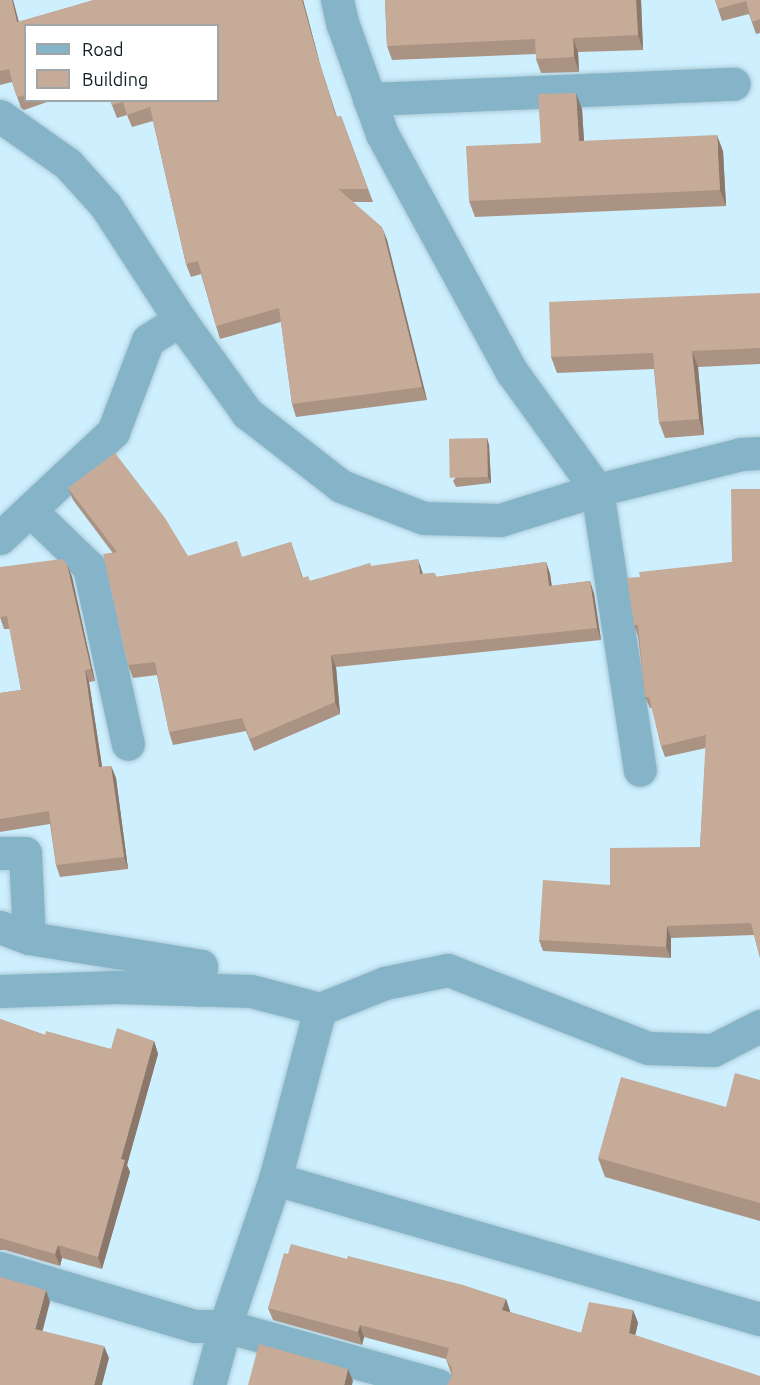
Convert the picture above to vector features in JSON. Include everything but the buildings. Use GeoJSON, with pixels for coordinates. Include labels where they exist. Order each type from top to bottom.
{"type":"FeatureCollection","features":[{"type":"Feature","properties":{"kind":"street"},"geometry":{"type":"LineString","coordinates":[[337,0],[382,134],[512,372],[597,490],[640,770]]}},
{"type":"Feature","properties":{"kind":"street"},"geometry":{"type":"LineString","coordinates":[[369,99],[734,84]]}},
{"type":"Feature","properties":{"kind":"street"},"geometry":{"type":"LineString","coordinates":[[0,116],[68,164],[106,206],[180,320],[247,413],[341,486],[424,518],[500,520],[597,490],[741,454],[760,453]]}},
{"type":"Feature","properties":{"kind":"street"},"geometry":{"type":"LineString","coordinates":[[0,538],[113,432],[148,339],[180,320]]}},
{"type":"Feature","properties":{"kind":"street"},"geometry":{"type":"LineString","coordinates":[[30,510],[89,567],[128,744]]}},
{"type":"Feature","properties":{"kind":"street"},"geometry":{"type":"LineString","coordinates":[[0,853],[25,853],[15,933],[201,966],[199,990]]}},
{"type":"Feature","properties":{"kind":"street"},"geometry":{"type":"LineString","coordinates":[[0,991],[116,987],[250,991],[320,1009],[385,983],[448,970],[648,1048],[713,1050],[760,1026]]}},
{"type":"Feature","properties":{"kind":"street"},"geometry":{"type":"LineString","coordinates":[[209,1385],[225,1326],[275,1179],[320,1009]]}},
{"type":"Feature","properties":{"kind":"street"},"geometry":{"type":"LineString","coordinates":[[275,1179],[760,1319]]}},
{"type":"Feature","properties":{"kind":"street"},"geometry":{"type":"LineString","coordinates":[[0,1268],[195,1326],[225,1326],[438,1385]]}}]}
